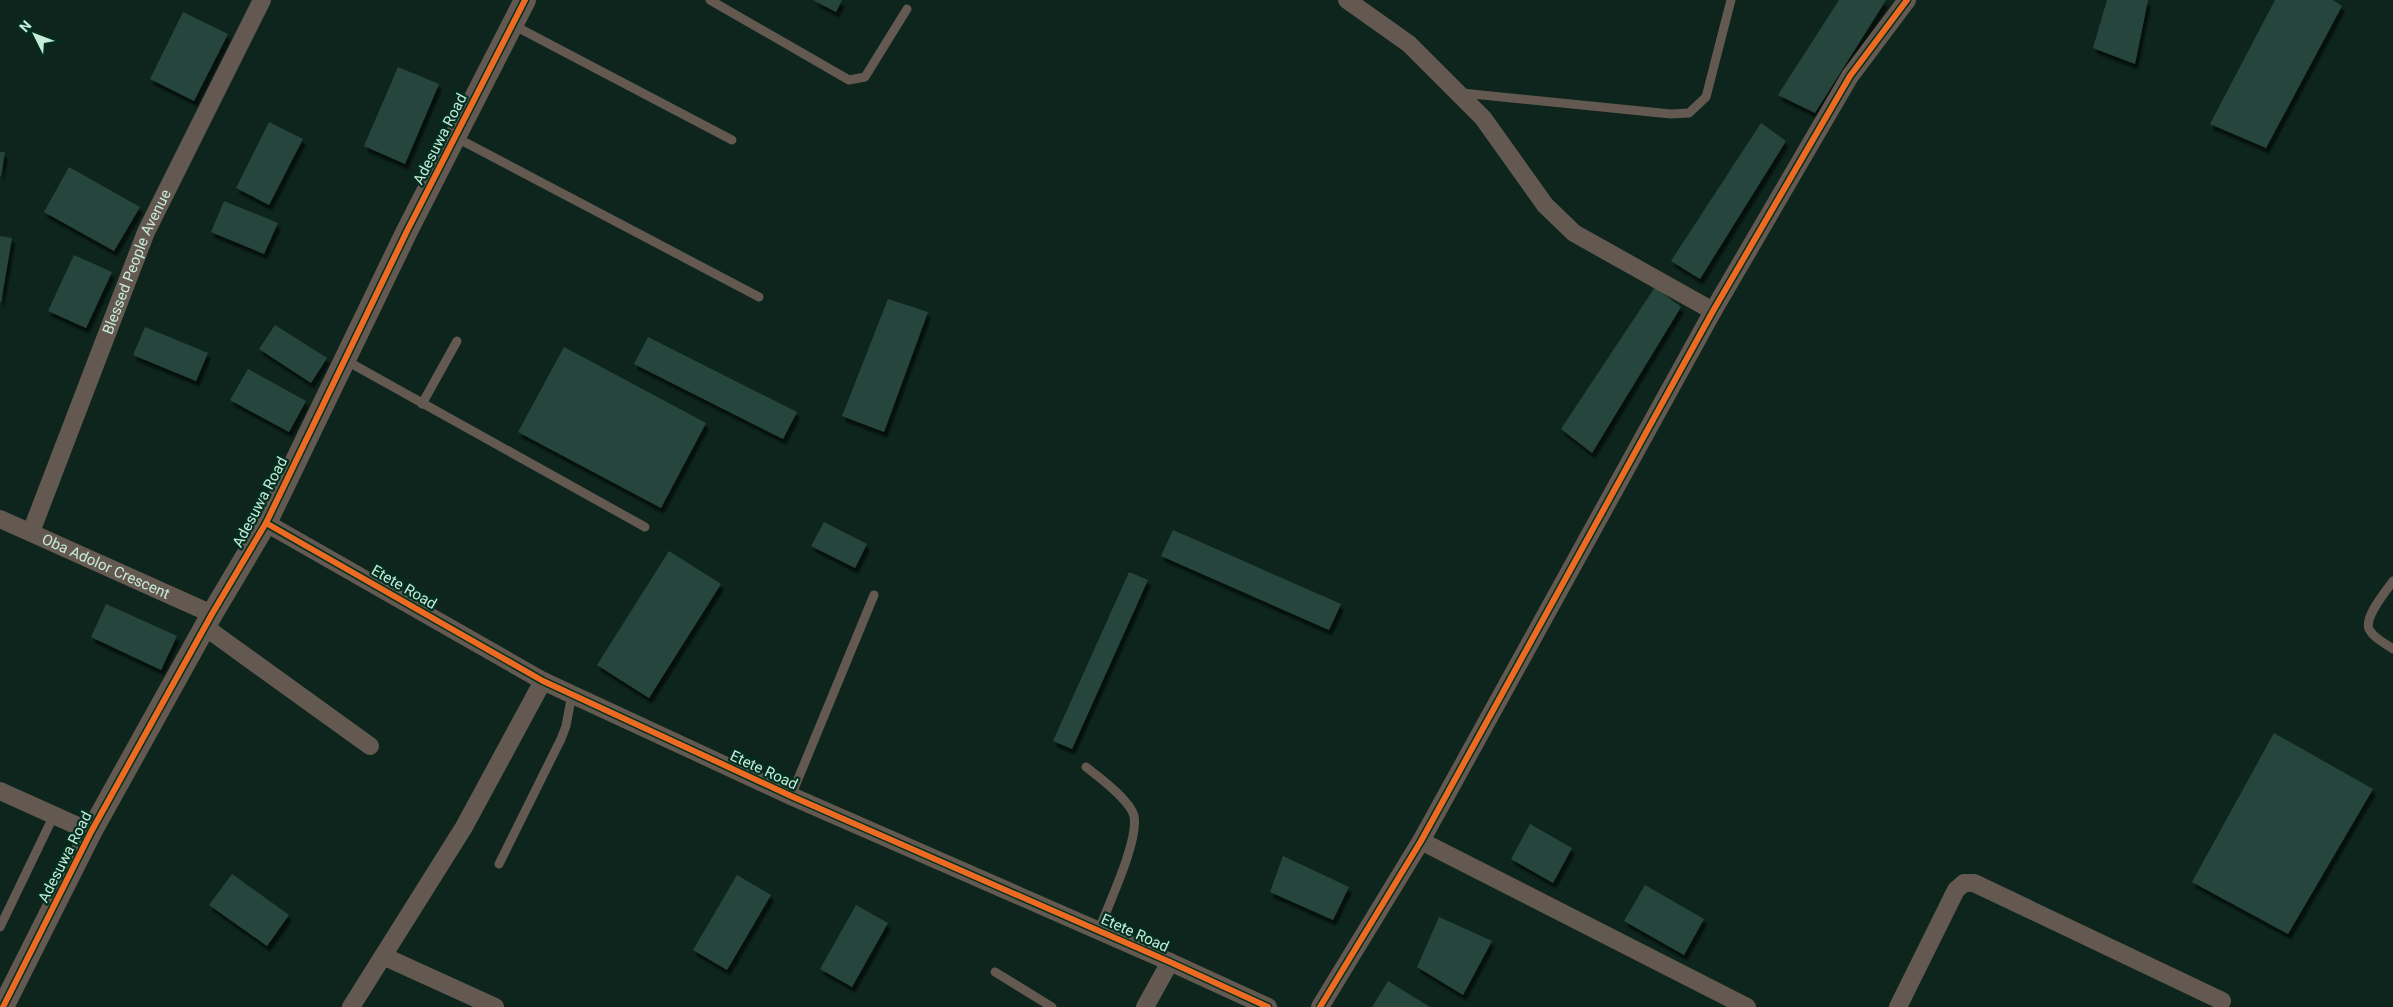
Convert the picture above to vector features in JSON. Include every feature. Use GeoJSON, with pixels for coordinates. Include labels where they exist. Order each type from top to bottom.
{"type":"FeatureCollection","features":[{"type":"Feature","properties":{"kind":"street","name":"Blessed People Avenue"},"geometry":{"type":"LineString","coordinates":[[31,532],[146,232],[262,0]]}},
{"type":"Feature","properties":{"kind":"street","name":"Adesuwa Road"},"geometry":{"type":"LineString","coordinates":[[3,1007],[91,832],[208,621],[266,523],[455,137],[525,0]]}},
{"type":"Feature","properties":{"kind":"street"},"geometry":{"type":"LineString","coordinates":[[1348,0],[1408,44],[1484,118],[1546,205],[1574,233],[1713,311]]}},
{"type":"Feature","properties":{"kind":"street"},"geometry":{"type":"LineString","coordinates":[[1320,1007],[1420,841],[1713,311],[1850,76],[1907,0]]}},
{"type":"Feature","properties":{"kind":"street","name":"Oba Adolor Crescent"},"geometry":{"type":"LineString","coordinates":[[0,519],[31,532],[208,621],[370,746]]}},
{"type":"Feature","properties":{"kind":"street","name":"Etete Road"},"geometry":{"type":"LineString","coordinates":[[266,523],[543,681],[791,796],[1099,930],[1268,1007]]}},
{"type":"Feature","properties":{"kind":"street"},"geometry":{"type":"LineString","coordinates":[[351,1007],[464,827],[543,681]]}},
{"type":"Feature","properties":{"kind":"street"},"geometry":{"type":"LineString","coordinates":[[0,791],[91,832]]}},
{"type":"Feature","properties":{"kind":"street"},"geometry":{"type":"LineString","coordinates":[[1420,841],[1747,1007]]}},
{"type":"Feature","properties":{"kind":"street"},"geometry":{"type":"LineString","coordinates":[[1898,1007],[1956,890],[1964,882],[1974,883],[2222,1002]]}},
{"type":"Feature","properties":{"kind":"street"},"geometry":{"type":"LineString","coordinates":[[383,956],[494,1007]]}},
{"type":"Feature","properties":{"kind":"street"},"geometry":{"type":"LineString","coordinates":[[1145,1007],[1170,962]]}},
{"type":"Feature","properties":{"kind":"lane"},"geometry":{"type":"LineString","coordinates":[[710,0],[849,80],[866,77],[907,9]]}},
{"type":"Feature","properties":{"kind":"lane"},"geometry":{"type":"LineString","coordinates":[[1459,93],[1670,114],[1689,113],[1706,97],[1730,0]]}},
{"type":"Feature","properties":{"kind":"lane"},"geometry":{"type":"LineString","coordinates":[[512,25],[732,140]]}},
{"type":"Feature","properties":{"kind":"lane"},"geometry":{"type":"LineString","coordinates":[[455,137],[759,297]]}},
{"type":"Feature","properties":{"kind":"lane"},"geometry":{"type":"LineString","coordinates":[[422,404],[457,341]]}},
{"type":"Feature","properties":{"kind":"lane"},"geometry":{"type":"LineString","coordinates":[[345,360],[645,527]]}},
{"type":"Feature","properties":{"kind":"lane"},"geometry":{"type":"LineString","coordinates":[[2393,581],[2369,618],[2368,628],[2375,636],[2393,649]]}},
{"type":"Feature","properties":{"kind":"lane"},"geometry":{"type":"LineString","coordinates":[[791,796],[874,595]]}},
{"type":"Feature","properties":{"kind":"lane"},"geometry":{"type":"LineString","coordinates":[[499,864],[561,739],[566,726],[572,694]]}},
{"type":"Feature","properties":{"kind":"lane"},"geometry":{"type":"LineString","coordinates":[[1086,767],[1127,804],[1134,815],[1132,843],[1099,930]]}},
{"type":"Feature","properties":{"kind":"lane"},"geometry":{"type":"LineString","coordinates":[[0,927],[54,815]]}},
{"type":"Feature","properties":{"kind":"lane"},"geometry":{"type":"LineString","coordinates":[[994,972],[1052,1007]]}},
{"type":"Feature","properties":{"kind":"building"},"geometry":{"type":"Polygon","coordinates":[[[813,0],[842,0],[836,12],[813,0]]]}},
{"type":"Feature","properties":{"kind":"building"},"geometry":{"type":"Polygon","coordinates":[[[1839,0],[1886,0],[1815,113],[1778,95],[1839,0]]]}},
{"type":"Feature","properties":{"kind":"building"},"geometry":{"type":"Polygon","coordinates":[[[2107,0],[2148,0],[2135,64],[2093,48],[2107,0]]]}},
{"type":"Feature","properties":{"kind":"building"},"geometry":{"type":"Polygon","coordinates":[[[2275,0],[2333,0],[2342,6],[2266,148],[2210,124],[2275,0]]]}},
{"type":"Feature","properties":{"kind":"building"},"geometry":{"type":"Polygon","coordinates":[[[183,12],[228,34],[194,101],[150,79],[183,12]]]}},
{"type":"Feature","properties":{"kind":"building"},"geometry":{"type":"Polygon","coordinates":[[[398,67],[439,84],[405,164],[364,146],[398,67]]]}},
{"type":"Feature","properties":{"kind":"building"},"geometry":{"type":"Polygon","coordinates":[[[269,122],[303,139],[269,205],[236,188],[269,122]]]}},
{"type":"Feature","properties":{"kind":"building"},"geometry":{"type":"Polygon","coordinates":[[[1761,123],[1786,141],[1700,279],[1671,261],[1761,123]]]}},
{"type":"Feature","properties":{"kind":"building"},"geometry":{"type":"Polygon","coordinates":[[[0,152],[5,152],[1,176],[0,176],[0,152]]]}},
{"type":"Feature","properties":{"kind":"building"},"geometry":{"type":"Polygon","coordinates":[[[69,167],[140,207],[114,251],[44,212],[69,167]]]}},
{"type":"Feature","properties":{"kind":"building"},"geometry":{"type":"Polygon","coordinates":[[[224,201],[278,223],[264,254],[211,232],[224,201]]]}},
{"type":"Feature","properties":{"kind":"building"},"geometry":{"type":"Polygon","coordinates":[[[0,236],[12,238],[1,302],[0,302],[0,236]]]}},
{"type":"Feature","properties":{"kind":"building"},"geometry":{"type":"Polygon","coordinates":[[[74,255],[112,272],[86,328],[48,311],[74,255]]]}},
{"type":"Feature","properties":{"kind":"building"},"geometry":{"type":"Polygon","coordinates":[[[1655,287],[1681,307],[1592,453],[1561,429],[1655,287]]]}},
{"type":"Feature","properties":{"kind":"building"},"geometry":{"type":"Polygon","coordinates":[[[888,299],[928,312],[884,432],[842,416],[888,299]]]}},
{"type":"Feature","properties":{"kind":"building"},"geometry":{"type":"Polygon","coordinates":[[[275,325],[327,358],[311,383],[259,349],[275,325]]]}},
{"type":"Feature","properties":{"kind":"building"},"geometry":{"type":"Polygon","coordinates":[[[145,327],[208,353],[196,381],[133,355],[145,327]]]}},
{"type":"Feature","properties":{"kind":"building"},"geometry":{"type":"Polygon","coordinates":[[[648,337],[797,412],[783,439],[634,364],[648,337]]]}},
{"type":"Feature","properties":{"kind":"building"},"geometry":{"type":"Polygon","coordinates":[[[564,347],[706,423],[661,508],[518,432],[564,347]]]}},
{"type":"Feature","properties":{"kind":"building"},"geometry":{"type":"Polygon","coordinates":[[[248,369],[306,401],[289,432],[230,400],[248,369]]]}},
{"type":"Feature","properties":{"kind":"building"},"geometry":{"type":"Polygon","coordinates":[[[824,522],[867,544],[855,568],[811,546],[824,522]]]}},
{"type":"Feature","properties":{"kind":"building"},"geometry":{"type":"Polygon","coordinates":[[[1173,530],[1341,604],[1329,630],[1161,556],[1173,530]]]}},
{"type":"Feature","properties":{"kind":"building"},"geometry":{"type":"Polygon","coordinates":[[[669,551],[721,584],[649,698],[597,665],[669,551]]]}},
{"type":"Feature","properties":{"kind":"building"},"geometry":{"type":"Polygon","coordinates":[[[1129,572],[1148,580],[1072,749],[1053,741],[1129,572]]]}},
{"type":"Feature","properties":{"kind":"building"},"geometry":{"type":"Polygon","coordinates":[[[106,604],[177,636],[161,670],[91,637],[106,604]]]}},
{"type":"Feature","properties":{"kind":"building"},"geometry":{"type":"Polygon","coordinates":[[[2274,733],[2373,789],[2288,934],[2192,882],[2274,733]]]}},
{"type":"Feature","properties":{"kind":"building"},"geometry":{"type":"Polygon","coordinates":[[[1530,824],[1572,848],[1553,883],[1511,859],[1530,824]]]}},
{"type":"Feature","properties":{"kind":"building"},"geometry":{"type":"Polygon","coordinates":[[[1283,856],[1349,887],[1333,920],[1270,892],[1283,856]]]}},
{"type":"Feature","properties":{"kind":"building"},"geometry":{"type":"Polygon","coordinates":[[[232,874],[289,915],[267,946],[209,905],[232,874]]]}},
{"type":"Feature","properties":{"kind":"building"},"geometry":{"type":"Polygon","coordinates":[[[737,875],[771,895],[727,970],[693,950],[737,875]]]}},
{"type":"Feature","properties":{"kind":"building"},"geometry":{"type":"Polygon","coordinates":[[[1645,885],[1704,919],[1684,955],[1624,921],[1645,885]]]}},
{"type":"Feature","properties":{"kind":"building"},"geometry":{"type":"Polygon","coordinates":[[[856,905],[888,923],[852,987],[820,969],[856,905]]]}},
{"type":"Feature","properties":{"kind":"building"},"geometry":{"type":"Polygon","coordinates":[[[1439,917],[1492,941],[1463,995],[1417,967],[1439,917]]]}},
{"type":"Feature","properties":{"kind":"building"},"geometry":{"type":"Polygon","coordinates":[[[1388,981],[1430,1007],[1372,1007],[1388,981]]]}},
{"type":"Feature","properties":{"kind":"cycle path"},"geometry":{"type":"LineString","coordinates":[[3,1007],[91,832],[212,614],[266,523],[407,231],[525,0]]}},
{"type":"Feature","properties":{"kind":"cycle path"},"geometry":{"type":"LineString","coordinates":[[1320,1007],[1421,841],[1713,311],[1850,76],[1907,0]]}},
{"type":"Feature","properties":{"kind":"cycle path"},"geometry":{"type":"LineString","coordinates":[[266,523],[543,681],[791,796],[1170,962],[1268,1007]]}}]}
